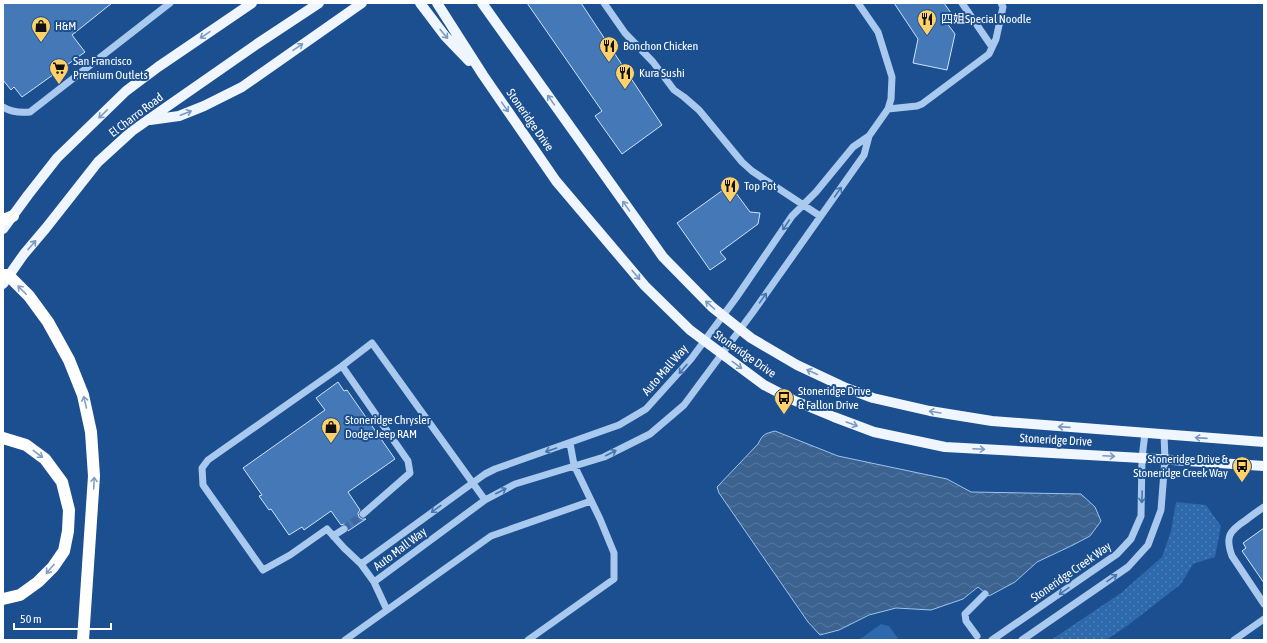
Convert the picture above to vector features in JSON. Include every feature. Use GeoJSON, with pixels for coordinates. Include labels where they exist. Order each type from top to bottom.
{"type":"FeatureCollection","features":[{"type":"Feature","properties":{"kind":"highway"},"geometry":{"type":"LineString","coordinates":[[5,278],[28,296],[48,322],[69,360],[83,394],[92,432],[94,476],[83,640]]}},
{"type":"Feature","properties":{"kind":"highway"},"geometry":{"type":"LineString","coordinates":[[3,438],[26,445],[44,459],[62,482],[69,510],[68,531],[64,551],[53,567],[38,582],[20,595],[3,599]]}},
{"type":"Feature","properties":{"kind":"main road","name":"El Charro Road"},"geometry":{"type":"LineString","coordinates":[[3,229],[8,218],[57,158],[126,92],[158,67],[252,3]]}},
{"type":"Feature","properties":{"kind":"main road","name":"El Charro Road"},"geometry":{"type":"LineString","coordinates":[[5,278],[98,162],[132,132],[257,44],[319,3]]}},
{"type":"Feature","properties":{"kind":"main road"},"geometry":{"type":"LineString","coordinates":[[148,120],[179,116],[204,106],[242,87],[362,3]]}},
{"type":"Feature","properties":{"kind":"main road"},"geometry":{"type":"LineString","coordinates":[[420,3],[445,36],[483,75]]}},
{"type":"Feature","properties":{"kind":"main road","name":"Stoneridge Drive"},"geometry":{"type":"LineString","coordinates":[[436,3],[483,75],[556,181],[645,286],[690,330],[764,385],[793,400],[874,432],[945,447],[1264,466]]}},
{"type":"Feature","properties":{"kind":"main road","name":"Stoneridge Drive"},"geometry":{"type":"LineString","coordinates":[[482,3],[662,258],[707,303],[723,316],[751,338],[798,365],[846,388],[873,398],[930,411],[992,421],[1264,442]]}},
{"type":"Feature","properties":{"kind":"street"},"geometry":{"type":"LineString","coordinates":[[5,111],[30,112],[170,3]]}},
{"type":"Feature","properties":{"kind":"street"},"geometry":{"type":"LineString","coordinates":[[604,3],[625,33],[653,62],[674,90],[699,110],[742,162],[752,171],[820,216]]}},
{"type":"Feature","properties":{"kind":"street"},"geometry":{"type":"LineString","coordinates":[[858,3],[878,32],[892,77],[892,93],[888,109],[870,136]]}},
{"type":"Feature","properties":{"kind":"street"},"geometry":{"type":"LineString","coordinates":[[962,3],[992,47]]}},
{"type":"Feature","properties":{"kind":"street"},"geometry":{"type":"LineString","coordinates":[[888,109],[917,106],[922,104],[989,54],[996,39],[1003,6],[1001,3]]}},
{"type":"Feature","properties":{"kind":"street","name":"Auto Mall Way"},"geometry":{"type":"LineString","coordinates":[[870,136],[864,155],[684,406],[650,434],[604,457],[515,484],[485,500],[374,582],[361,564],[484,474],[619,425],[646,408],[679,373],[704,341],[792,216],[816,192],[853,147],[870,136]]}},
{"type":"Feature","properties":{"kind":"street"},"geometry":{"type":"LineString","coordinates":[[361,564],[327,529],[290,555],[263,570],[203,485],[202,468],[208,460],[342,366],[372,343],[485,500]]}},
{"type":"Feature","properties":{"kind":"street"},"geometry":{"type":"LineString","coordinates":[[342,366],[408,461],[410,473],[363,514]]}},
{"type":"Feature","properties":{"kind":"street","name":"Stoneridge Creek Way"},"geometry":{"type":"LineString","coordinates":[[992,640],[1117,554],[1131,539],[1141,516],[1142,458],[1145,433]]}},
{"type":"Feature","properties":{"kind":"street"},"geometry":{"type":"LineString","coordinates":[[1022,640],[1128,567],[1148,545],[1161,510],[1165,459],[1164,435]]}},
{"type":"Feature","properties":{"kind":"street"},"geometry":{"type":"LineString","coordinates":[[528,640],[614,579],[614,553],[574,465],[570,443]]}},
{"type":"Feature","properties":{"kind":"street"},"geometry":{"type":"LineString","coordinates":[[345,640],[491,536],[591,501]]}},
{"type":"Feature","properties":{"kind":"street"},"geometry":{"type":"LineString","coordinates":[[1264,507],[1235,527],[1231,533],[1229,541],[1232,556],[1264,604]]}},
{"type":"Feature","properties":{"kind":"street"},"geometry":{"type":"LineString","coordinates":[[334,536],[344,529]]}},
{"type":"Feature","properties":{"kind":"street"},"geometry":{"type":"LineString","coordinates":[[374,582],[387,610]]}},
{"type":"Feature","properties":{"kind":"street"},"geometry":{"type":"LineString","coordinates":[[977,636],[966,621],[965,614],[985,594]]}},
{"type":"Feature","properties":{"kind":"street"},"geometry":{"type":"LineString","coordinates":[[1234,640],[1264,619]]}},
{"type":"Feature","properties":{"kind":"shaded area"},"geometry":{"type":"Polygon","coordinates":[[[1176,502],[1206,505],[1221,526],[1215,557],[1193,564],[1181,584],[1127,626],[1106,640],[1051,640],[1121,593],[1162,557],[1171,531],[1176,502]]]}},
{"type":"Feature","properties":{"kind":"shaded area"},"geometry":{"type":"Polygon","coordinates":[[[881,624],[889,626],[899,640],[859,640],[881,624]]]}},
{"type":"Feature","properties":{"kind":"water"},"geometry":{"type":"Polygon","coordinates":[[[775,431],[838,456],[947,479],[971,492],[1081,494],[1095,507],[1101,521],[1090,536],[1037,562],[1015,582],[989,596],[978,587],[963,599],[931,610],[896,608],[869,615],[839,630],[820,635],[808,622],[719,493],[717,487],[758,444],[763,436],[775,431]]]}},
{"type":"Feature","properties":{"kind":"building","name":"H&M"},"geometry":{"type":"Polygon","coordinates":[[[3,3],[112,3],[72,35],[85,52],[22,97],[14,87],[11,90],[3,80],[3,3]]]}},
{"type":"Feature","properties":{"kind":"building"},"geometry":{"type":"Polygon","coordinates":[[[527,3],[581,3],[662,125],[622,154],[595,116],[602,111],[527,3]]]}},
{"type":"Feature","properties":{"kind":"building"},"geometry":{"type":"Polygon","coordinates":[[[894,3],[944,3],[951,13],[944,19],[955,34],[947,70],[913,63],[918,39],[894,3]]]}},
{"type":"Feature","properties":{"kind":"building"},"geometry":{"type":"Polygon","coordinates":[[[730,185],[750,212],[760,213],[758,224],[720,252],[726,259],[710,270],[677,223],[730,185]]]}},
{"type":"Feature","properties":{"kind":"building","name":"Stoneridge Chrysler Dodge Jeep RAM"},"geometry":{"type":"Polygon","coordinates":[[[338,382],[344,391],[347,390],[395,459],[348,492],[360,510],[358,513],[359,517],[366,519],[348,531],[348,526],[344,524],[341,525],[331,511],[304,530],[302,527],[289,535],[271,509],[269,510],[259,496],[262,495],[243,468],[325,410],[316,398],[338,382]]]}},
{"type":"Feature","properties":{"kind":"building"},"geometry":{"type":"Polygon","coordinates":[[[1264,528],[1264,583],[1242,551],[1246,548],[1243,543],[1264,528]]]}},
{"type":"Feature","properties":{"kind":"tunnel"},"geometry":{"type":"LineString","coordinates":[[344,529],[363,514]]}},
{"type":"Feature","properties":{"kind":"place","name":"四姐Special Noodle"},"geometry":{"type":"Point","coordinates":[927,36]}},
{"type":"Feature","properties":{"kind":"place","name":"H&M"},"geometry":{"type":"Point","coordinates":[41,43]}},
{"type":"Feature","properties":{"kind":"place","name":"Bonchon Chicken"},"geometry":{"type":"Point","coordinates":[609,63]}},
{"type":"Feature","properties":{"kind":"place","name":"San Francisco Premium Outlets"},"geometry":{"type":"Point","coordinates":[59,85]}},
{"type":"Feature","properties":{"kind":"place","name":"Kura Sushi"},"geometry":{"type":"Point","coordinates":[625,90]}},
{"type":"Feature","properties":{"kind":"place","name":"Top Pot"},"geometry":{"type":"Point","coordinates":[730,203]}},
{"type":"Feature","properties":{"kind":"place","name":"Stoneridge Drive & Fallon Drive"},"geometry":{"type":"Point","coordinates":[784,415]}},
{"type":"Feature","properties":{"kind":"place","name":"Stoneridge Chrysler Dodge Jeep RAM"},"geometry":{"type":"Point","coordinates":[331,444]}},
{"type":"Feature","properties":{"kind":"place","name":"Stoneridge Drive & Stoneridge Creek Way"},"geometry":{"type":"Point","coordinates":[1242,483]}}]}
